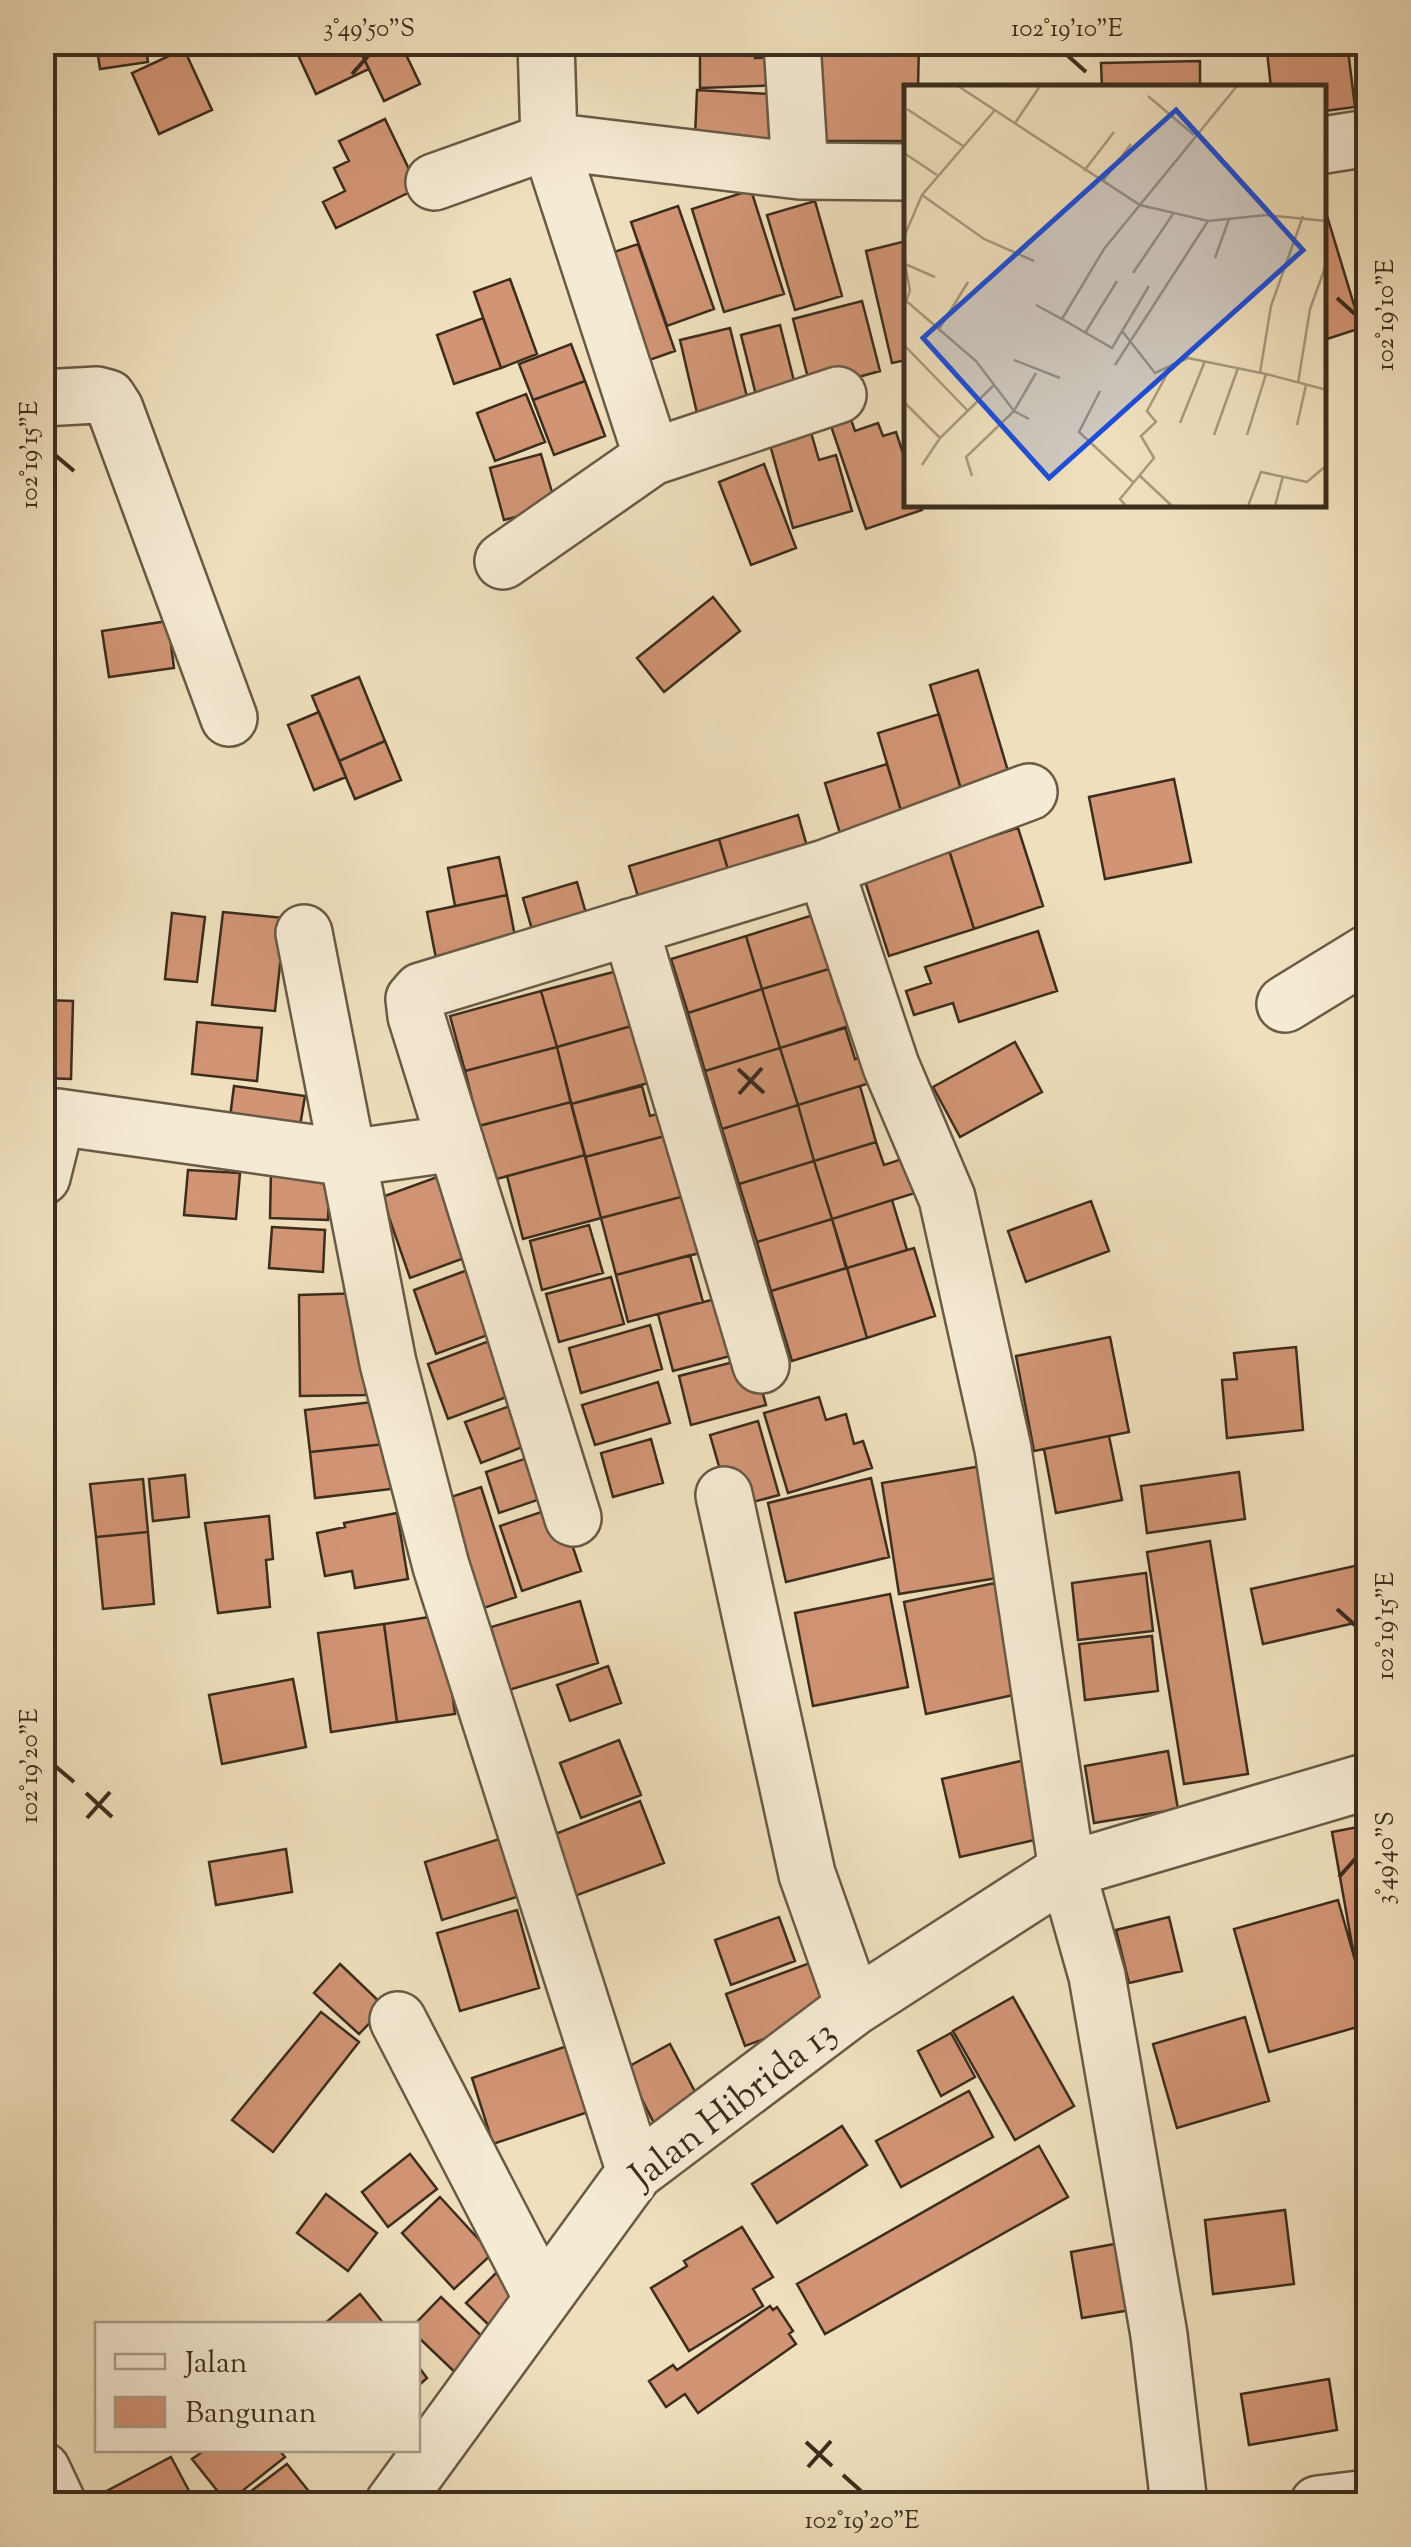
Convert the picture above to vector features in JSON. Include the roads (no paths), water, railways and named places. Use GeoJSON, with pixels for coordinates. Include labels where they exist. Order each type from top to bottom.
{"type":"FeatureCollection","features":[{"type":"Feature","properties":{"kind":"street"},"geometry":{"type":"LineString","coordinates":[[546,42],[549,141],[652,457]]}},
{"type":"Feature","properties":{"kind":"street"},"geometry":{"type":"LineString","coordinates":[[792,42],[800,171]]}},
{"type":"Feature","properties":{"kind":"street"},"geometry":{"type":"LineString","coordinates":[[1326,144],[1368,138]]}},
{"type":"Feature","properties":{"kind":"street"},"geometry":{"type":"LineString","coordinates":[[434,182],[549,141],[800,171],[904,172]]}},
{"type":"Feature","properties":{"kind":"street"},"geometry":{"type":"LineString","coordinates":[[503,561],[652,457],[838,395]]}},
{"type":"Feature","properties":{"kind":"street"},"geometry":{"type":"LineString","coordinates":[[42,398],[108,398],[229,718]]}},
{"type":"Feature","properties":{"kind":"street"},"geometry":{"type":"LineString","coordinates":[[573,1518],[416,1016],[414,999],[421,990],[824,868],[1029,792]]}},
{"type":"Feature","properties":{"kind":"street"},"geometry":{"type":"LineString","coordinates":[[824,868],[892,1066],[947,1198],[1004,1449],[1067,1870],[1097,1976],[1159,2334],[1179,2504]]}},
{"type":"Feature","properties":{"kind":"street"},"geometry":{"type":"LineString","coordinates":[[630,926],[761,1365]]}},
{"type":"Feature","properties":{"kind":"street"},"geometry":{"type":"LineString","coordinates":[[304,934],[388,1363],[441,1566],[635,2172]]}},
{"type":"Feature","properties":{"kind":"street"},"geometry":{"type":"LineString","coordinates":[[1285,1004],[1368,952]]}},
{"type":"Feature","properties":{"kind":"street"},"geometry":{"type":"LineString","coordinates":[[42,1177],[56,1116],[348,1158],[456,1143]]}},
{"type":"Feature","properties":{"kind":"street"},"geometry":{"type":"LineString","coordinates":[[724,1496],[807,1874],[854,2007]]}},
{"type":"Feature","properties":{"kind":"street","name":"Jalan Hibrida 13"},"geometry":{"type":"LineString","coordinates":[[393,2504],[635,2172],[854,2007],[1067,1870],[1368,1781]]}},
{"type":"Feature","properties":{"kind":"street"},"geometry":{"type":"LineString","coordinates":[[398,2020],[542,2298]]}},
{"type":"Feature","properties":{"kind":"street"},"geometry":{"type":"LineString","coordinates":[[42,2470],[58,2504]]}},
{"type":"Feature","properties":{"kind":"street"},"geometry":{"type":"LineString","coordinates":[[1318,2504],[1368,2498]]}}]}
